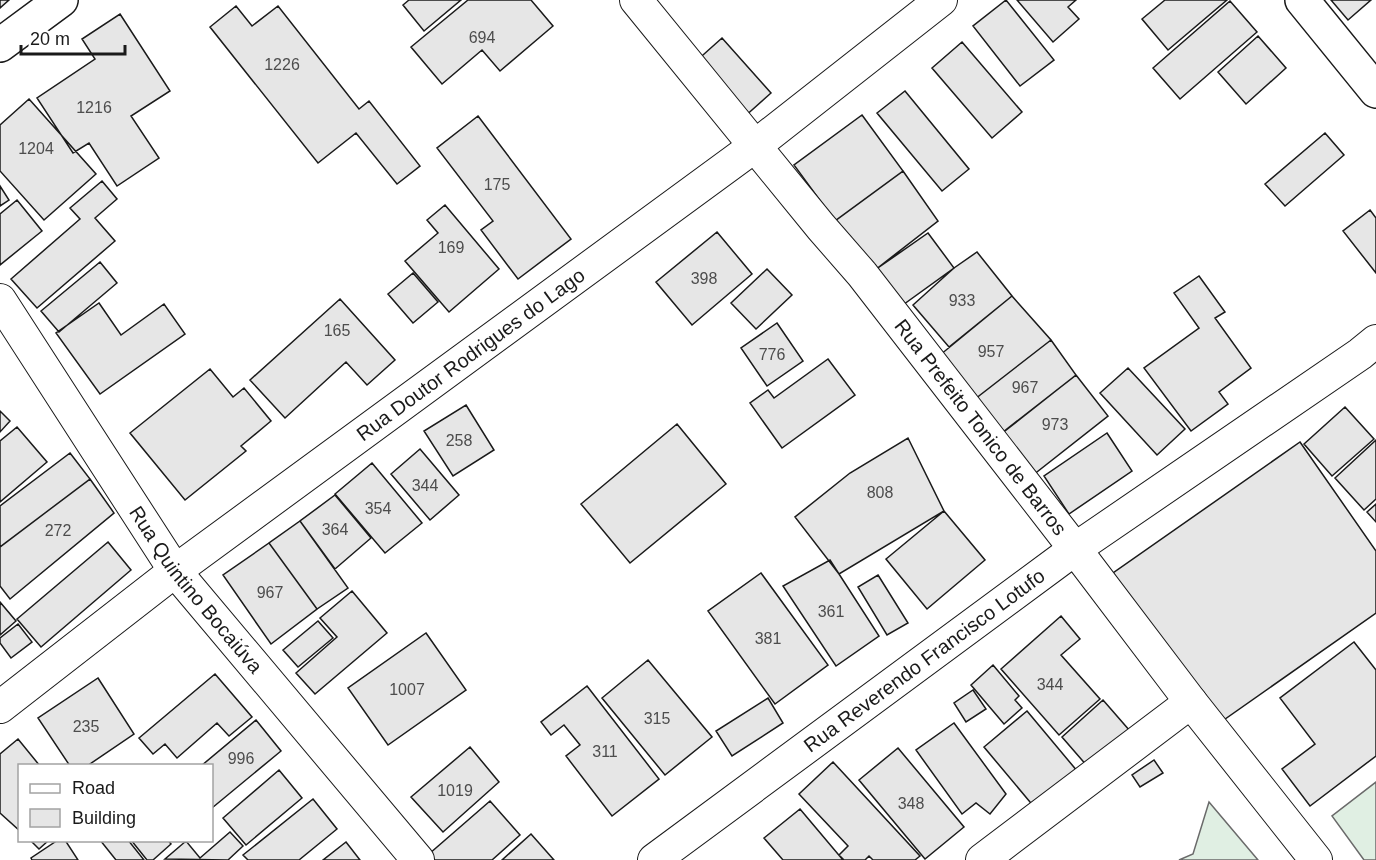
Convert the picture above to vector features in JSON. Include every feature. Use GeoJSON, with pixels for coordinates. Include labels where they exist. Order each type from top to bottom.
{"type":"FeatureCollection","features":[{"type":"Feature","properties":{"kind":"street"},"geometry":{"type":"LineString","coordinates":[[0,45],[61,0]]}},
{"type":"Feature","properties":{"kind":"street","name":"Rua Prefeito Tonico de Barros"},"geometry":{"type":"LineString","coordinates":[[636,0],[862,274],[1191,702],[1316,859]]}},
{"type":"Feature","properties":{"kind":"street","name":"Rua Doutor Rodrigues do Lago"},"geometry":{"type":"LineString","coordinates":[[0,707],[175,572],[755,146],[941,0]]}},
{"type":"Feature","properties":{"kind":"street"},"geometry":{"type":"LineString","coordinates":[[1302,0],[1376,91]]}},
{"type":"Feature","properties":{"kind":"street","name":"Rua Quintino Bocaiúva"},"geometry":{"type":"LineString","coordinates":[[0,300],[175,572],[418,860]]}},
{"type":"Feature","properties":{"kind":"street","name":"Rua Reverendo Francisco Lotufo"},"geometry":{"type":"LineString","coordinates":[[654,860],[1074,549],[1371,356]]}},
{"type":"Feature","properties":{"kind":"street"},"geometry":{"type":"LineString","coordinates":[[982,860],[1191,702]]}},
{"type":"Feature","properties":{"kind":"green space"},"geometry":{"type":"Polygon","coordinates":[[[1376,782],[1376,860],[1364,860],[1332,816],[1376,782]]]}},
{"type":"Feature","properties":{"kind":"green space"},"geometry":{"type":"Polygon","coordinates":[[[1209,802],[1258,860],[1179,860],[1193,854],[1209,802]]]}},
{"type":"Feature","properties":{"kind":"building"},"geometry":{"type":"Polygon","coordinates":[[[0,0],[9,0],[0,8],[0,0]]]}},
{"type":"Feature","properties":{"kind":"building"},"geometry":{"type":"Polygon","coordinates":[[[409,0],[461,0],[424,31],[403,5],[409,0]]]}},
{"type":"Feature","properties":{"kind":"building"},"geometry":{"type":"Polygon","coordinates":[[[468,0],[531,0],[553,26],[500,71],[482,50],[442,84],[411,47],[468,0]]]}},
{"type":"Feature","properties":{"kind":"building"},"geometry":{"type":"Polygon","coordinates":[[[1006,0],[1054,60],[1020,86],[973,26],[1006,0]]]}},
{"type":"Feature","properties":{"kind":"building"},"geometry":{"type":"Polygon","coordinates":[[[1017,0],[1076,0],[1068,7],[1079,19],[1053,42],[1017,0]]]}},
{"type":"Feature","properties":{"kind":"building"},"geometry":{"type":"Polygon","coordinates":[[[1165,0],[1227,0],[1168,50],[1142,19],[1165,0]]]}},
{"type":"Feature","properties":{"kind":"building"},"geometry":{"type":"Polygon","coordinates":[[[1331,0],[1371,0],[1348,20],[1331,0]]]}},
{"type":"Feature","properties":{"kind":"building"},"geometry":{"type":"Polygon","coordinates":[[[1230,1],[1257,32],[1180,99],[1153,68],[1230,1]]]}},
{"type":"Feature","properties":{"kind":"building"},"geometry":{"type":"Polygon","coordinates":[[[236,6],[252,26],[278,6],[359,109],[369,101],[420,166],[397,184],[356,133],[318,163],[210,27],[236,6]]]}},
{"type":"Feature","properties":{"kind":"building"},"geometry":{"type":"Polygon","coordinates":[[[120,14],[170,91],[131,116],[159,158],[117,186],[89,143],[73,153],[37,98],[95,59],[82,39],[120,14]]]}},
{"type":"Feature","properties":{"kind":"building"},"geometry":{"type":"Polygon","coordinates":[[[1258,36],[1286,68],[1246,104],[1218,72],[1258,36]]]}},
{"type":"Feature","properties":{"kind":"building"},"geometry":{"type":"Polygon","coordinates":[[[722,38],[771,93],[743,118],[694,63],[722,38]]]}},
{"type":"Feature","properties":{"kind":"building"},"geometry":{"type":"Polygon","coordinates":[[[962,42],[1022,112],[992,138],[932,68],[962,42]]]}},
{"type":"Feature","properties":{"kind":"building"},"geometry":{"type":"Polygon","coordinates":[[[905,91],[969,169],[942,191],[877,113],[905,91]]]}},
{"type":"Feature","properties":{"kind":"building"},"geometry":{"type":"Polygon","coordinates":[[[29,99],[96,174],[44,220],[0,171],[0,125],[29,99]]]}},
{"type":"Feature","properties":{"kind":"building"},"geometry":{"type":"Polygon","coordinates":[[[862,115],[903,171],[835,221],[794,165],[862,115]]]}},
{"type":"Feature","properties":{"kind":"building"},"geometry":{"type":"Polygon","coordinates":[[[478,116],[571,239],[518,279],[481,230],[493,221],[437,148],[478,116]]]}},
{"type":"Feature","properties":{"kind":"building"},"geometry":{"type":"Polygon","coordinates":[[[1325,133],[1344,155],[1285,206],[1265,184],[1325,133]]]}},
{"type":"Feature","properties":{"kind":"building"},"geometry":{"type":"Polygon","coordinates":[[[903,171],[938,221],[875,270],[835,221],[903,171]]]}},
{"type":"Feature","properties":{"kind":"building"},"geometry":{"type":"Polygon","coordinates":[[[102,181],[117,199],[95,218],[115,241],[37,308],[11,279],[80,219],[70,208],[102,181]]]}},
{"type":"Feature","properties":{"kind":"building"},"geometry":{"type":"Polygon","coordinates":[[[0,186],[9,200],[0,206],[0,186]]]}},
{"type":"Feature","properties":{"kind":"building"},"geometry":{"type":"Polygon","coordinates":[[[17,200],[42,231],[0,265],[0,214],[17,200]]]}},
{"type":"Feature","properties":{"kind":"building"},"geometry":{"type":"Polygon","coordinates":[[[445,205],[499,269],[449,312],[405,261],[438,233],[427,220],[445,205]]]}},
{"type":"Feature","properties":{"kind":"building"},"geometry":{"type":"Polygon","coordinates":[[[1370,210],[1376,218],[1376,273],[1343,231],[1370,210]]]}},
{"type":"Feature","properties":{"kind":"building"},"geometry":{"type":"Polygon","coordinates":[[[717,232],[752,274],[692,325],[656,282],[717,232]]]}},
{"type":"Feature","properties":{"kind":"building"},"geometry":{"type":"Polygon","coordinates":[[[928,233],[954,268],[900,307],[875,270],[928,233]]]}},
{"type":"Feature","properties":{"kind":"building"},"geometry":{"type":"Polygon","coordinates":[[[977,252],[1012,296],[949,347],[913,305],[954,268],[977,252]]]}},
{"type":"Feature","properties":{"kind":"building"},"geometry":{"type":"Polygon","coordinates":[[[100,262],[117,283],[59,332],[41,311],[100,262]]]}},
{"type":"Feature","properties":{"kind":"building"},"geometry":{"type":"Polygon","coordinates":[[[767,269],[792,295],[756,329],[731,303],[767,269]]]}},
{"type":"Feature","properties":{"kind":"building"},"geometry":{"type":"Polygon","coordinates":[[[413,273],[438,302],[413,323],[388,294],[413,273]]]}},
{"type":"Feature","properties":{"kind":"building"},"geometry":{"type":"Polygon","coordinates":[[[1199,276],[1225,312],[1215,318],[1251,368],[1219,392],[1228,404],[1191,431],[1144,368],[1199,328],[1174,293],[1199,276]]]}},
{"type":"Feature","properties":{"kind":"building"},"geometry":{"type":"Polygon","coordinates":[[[1012,296],[1051,340],[975,399],[940,355],[1012,296]]]}},
{"type":"Feature","properties":{"kind":"building"},"geometry":{"type":"Polygon","coordinates":[[[340,299],[395,360],[367,385],[346,362],[285,418],[250,380],[340,299]]]}},
{"type":"Feature","properties":{"kind":"building"},"geometry":{"type":"Polygon","coordinates":[[[99,303],[121,335],[164,304],[185,334],[100,394],[56,333],[99,303]]]}},
{"type":"Feature","properties":{"kind":"building"},"geometry":{"type":"Polygon","coordinates":[[[777,323],[803,361],[767,386],[741,348],[777,323]]]}},
{"type":"Feature","properties":{"kind":"building"},"geometry":{"type":"Polygon","coordinates":[[[1051,340],[1076,375],[1003,432],[975,399],[1051,340]]]}},
{"type":"Feature","properties":{"kind":"building"},"geometry":{"type":"Polygon","coordinates":[[[828,359],[855,395],[782,448],[750,403],[768,390],[774,398],[828,359]]]}},
{"type":"Feature","properties":{"kind":"building"},"geometry":{"type":"Polygon","coordinates":[[[1128,368],[1185,429],[1157,455],[1100,393],[1128,368]]]}},
{"type":"Feature","properties":{"kind":"building"},"geometry":{"type":"Polygon","coordinates":[[[210,369],[233,397],[244,388],[271,421],[241,446],[246,451],[185,500],[130,433],[210,369]]]}},
{"type":"Feature","properties":{"kind":"building"},"geometry":{"type":"Polygon","coordinates":[[[1076,375],[1108,416],[1028,479],[996,438],[1076,375]]]}},
{"type":"Feature","properties":{"kind":"building"},"geometry":{"type":"Polygon","coordinates":[[[466,405],[494,450],[453,476],[424,431],[466,405]]]}},
{"type":"Feature","properties":{"kind":"building"},"geometry":{"type":"Polygon","coordinates":[[[1345,407],[1374,439],[1332,476],[1304,444],[1345,407]]]}},
{"type":"Feature","properties":{"kind":"building"},"geometry":{"type":"Polygon","coordinates":[[[0,411],[10,421],[0,432],[0,411]]]}},
{"type":"Feature","properties":{"kind":"building"},"geometry":{"type":"Polygon","coordinates":[[[677,424],[726,484],[630,563],[581,504],[677,424]]]}},
{"type":"Feature","properties":{"kind":"building"},"geometry":{"type":"Polygon","coordinates":[[[17,427],[47,462],[0,502],[0,441],[17,427]]]}},
{"type":"Feature","properties":{"kind":"building"},"geometry":{"type":"Polygon","coordinates":[[[1107,433],[1132,471],[1069,514],[1044,476],[1107,433]]]}},
{"type":"Feature","properties":{"kind":"building"},"geometry":{"type":"Polygon","coordinates":[[[908,438],[944,511],[839,574],[795,517],[850,473],[908,438]]]}},
{"type":"Feature","properties":{"kind":"building"},"geometry":{"type":"Polygon","coordinates":[[[1376,440],[1376,499],[1364,510],[1335,478],[1376,440]]]}},
{"type":"Feature","properties":{"kind":"building"},"geometry":{"type":"Polygon","coordinates":[[[1300,442],[1376,551],[1376,613],[1218,724],[1113,573],[1300,442]]]}},
{"type":"Feature","properties":{"kind":"building"},"geometry":{"type":"Polygon","coordinates":[[[420,449],[459,495],[430,520],[391,474],[420,449]]]}},
{"type":"Feature","properties":{"kind":"building"},"geometry":{"type":"Polygon","coordinates":[[[70,453],[90,479],[0,547],[0,506],[70,453]]]}},
{"type":"Feature","properties":{"kind":"building"},"geometry":{"type":"Polygon","coordinates":[[[372,463],[422,523],[385,553],[335,494],[372,463]]]}},
{"type":"Feature","properties":{"kind":"building"},"geometry":{"type":"Polygon","coordinates":[[[90,479],[114,513],[10,599],[0,586],[0,547],[90,479]]]}},
{"type":"Feature","properties":{"kind":"building"},"geometry":{"type":"Polygon","coordinates":[[[335,495],[371,538],[335,569],[300,521],[335,495]]]}},
{"type":"Feature","properties":{"kind":"building"},"geometry":{"type":"Polygon","coordinates":[[[1376,504],[1376,522],[1367,512],[1376,504]]]}},
{"type":"Feature","properties":{"kind":"building"},"geometry":{"type":"Polygon","coordinates":[[[944,511],[985,560],[927,609],[886,559],[944,511]]]}},
{"type":"Feature","properties":{"kind":"building"},"geometry":{"type":"Polygon","coordinates":[[[300,521],[348,588],[317,609],[269,543],[300,521]]]}},
{"type":"Feature","properties":{"kind":"building"},"geometry":{"type":"Polygon","coordinates":[[[108,542],[131,570],[41,647],[17,619],[108,542]]]}},
{"type":"Feature","properties":{"kind":"building"},"geometry":{"type":"Polygon","coordinates":[[[269,543],[317,609],[271,644],[223,575],[269,543]]]}},
{"type":"Feature","properties":{"kind":"building"},"geometry":{"type":"Polygon","coordinates":[[[830,560],[879,636],[836,666],[783,586],[830,560]]]}},
{"type":"Feature","properties":{"kind":"building"},"geometry":{"type":"Polygon","coordinates":[[[761,573],[828,665],[775,704],[708,611],[761,573]]]}},
{"type":"Feature","properties":{"kind":"building"},"geometry":{"type":"Polygon","coordinates":[[[878,575],[908,623],[887,635],[858,587],[878,575]]]}},
{"type":"Feature","properties":{"kind":"building"},"geometry":{"type":"Polygon","coordinates":[[[352,591],[387,633],[315,694],[296,673],[337,637],[320,618],[352,591]]]}},
{"type":"Feature","properties":{"kind":"building"},"geometry":{"type":"Polygon","coordinates":[[[0,602],[16,621],[0,635],[0,602]]]}},
{"type":"Feature","properties":{"kind":"building"},"geometry":{"type":"Polygon","coordinates":[[[1061,616],[1080,639],[1061,655],[1100,699],[1059,735],[1001,669],[1061,616]]]}},
{"type":"Feature","properties":{"kind":"building"},"geometry":{"type":"Polygon","coordinates":[[[318,621],[333,638],[298,667],[283,650],[318,621]]]}},
{"type":"Feature","properties":{"kind":"building"},"geometry":{"type":"Polygon","coordinates":[[[18,624],[32,642],[11,658],[0,643],[0,638],[18,624]]]}},
{"type":"Feature","properties":{"kind":"building"},"geometry":{"type":"Polygon","coordinates":[[[426,633],[466,690],[388,745],[348,688],[426,633]]]}},
{"type":"Feature","properties":{"kind":"building"},"geometry":{"type":"Polygon","coordinates":[[[1354,642],[1376,670],[1376,756],[1310,806],[1282,769],[1315,744],[1280,698],[1354,642]]]}},
{"type":"Feature","properties":{"kind":"building"},"geometry":{"type":"Polygon","coordinates":[[[648,660],[712,737],[665,775],[602,698],[648,660]]]}},
{"type":"Feature","properties":{"kind":"building"},"geometry":{"type":"Polygon","coordinates":[[[993,665],[1019,696],[1015,700],[1022,708],[1004,724],[971,685],[993,665]]]}},
{"type":"Feature","properties":{"kind":"building"},"geometry":{"type":"Polygon","coordinates":[[[215,674],[252,717],[229,736],[217,723],[177,758],[165,744],[153,754],[139,738],[215,674]]]}},
{"type":"Feature","properties":{"kind":"building"},"geometry":{"type":"Polygon","coordinates":[[[98,678],[134,734],[90,764],[69,764],[38,718],[98,678]]]}},
{"type":"Feature","properties":{"kind":"building"},"geometry":{"type":"Polygon","coordinates":[[[587,686],[659,779],[612,816],[566,756],[580,745],[564,725],[551,735],[541,722],[587,686]]]}},
{"type":"Feature","properties":{"kind":"building"},"geometry":{"type":"Polygon","coordinates":[[[973,690],[986,709],[966,722],[954,703],[973,690]]]}},
{"type":"Feature","properties":{"kind":"building"},"geometry":{"type":"Polygon","coordinates":[[[768,698],[783,723],[732,756],[716,731],[768,698]]]}},
{"type":"Feature","properties":{"kind":"building"},"geometry":{"type":"Polygon","coordinates":[[[1103,700],[1130,731],[1088,767],[1062,737],[1103,700]]]}},
{"type":"Feature","properties":{"kind":"building"},"geometry":{"type":"Polygon","coordinates":[[[1027,711],[1078,772],[1035,808],[984,747],[1027,711]]]}},
{"type":"Feature","properties":{"kind":"building"},"geometry":{"type":"Polygon","coordinates":[[[256,720],[281,751],[213,807],[213,764],[203,764],[256,720]]]}},
{"type":"Feature","properties":{"kind":"building"},"geometry":{"type":"Polygon","coordinates":[[[954,723],[1006,794],[990,814],[976,803],[962,814],[916,750],[954,723]]]}},
{"type":"Feature","properties":{"kind":"building"},"geometry":{"type":"Polygon","coordinates":[[[18,739],[38,764],[18,764],[18,829],[0,813],[0,754],[18,739]]]}},
{"type":"Feature","properties":{"kind":"building"},"geometry":{"type":"Polygon","coordinates":[[[470,747],[499,782],[443,832],[411,797],[470,747]]]}},
{"type":"Feature","properties":{"kind":"building"},"geometry":{"type":"Polygon","coordinates":[[[898,748],[964,827],[925,859],[859,780],[898,748]]]}},
{"type":"Feature","properties":{"kind":"building"},"geometry":{"type":"Polygon","coordinates":[[[1154,760],[1163,773],[1140,787],[1132,775],[1154,760]]]}},
{"type":"Feature","properties":{"kind":"building"},"geometry":{"type":"Polygon","coordinates":[[[833,762],[920,856],[915,860],[873,860],[869,856],[865,860],[844,860],[839,855],[848,846],[799,794],[833,762]]]}},
{"type":"Feature","properties":{"kind":"building"},"geometry":{"type":"Polygon","coordinates":[[[279,770],[302,798],[246,845],[223,818],[279,770]]]}},
{"type":"Feature","properties":{"kind":"building"},"geometry":{"type":"Polygon","coordinates":[[[313,799],[337,829],[299,860],[248,860],[243,855],[313,799]]]}},
{"type":"Feature","properties":{"kind":"building"},"geometry":{"type":"Polygon","coordinates":[[[490,801],[520,835],[492,860],[435,860],[429,854],[490,801]]]}},
{"type":"Feature","properties":{"kind":"building"},"geometry":{"type":"Polygon","coordinates":[[[800,809],[843,860],[783,860],[764,838],[800,809]]]}},
{"type":"Feature","properties":{"kind":"building"},"geometry":{"type":"Polygon","coordinates":[[[230,832],[243,846],[228,860],[165,859],[185,842],[200,858],[230,832]]]}},
{"type":"Feature","properties":{"kind":"building"},"geometry":{"type":"Polygon","coordinates":[[[531,834],[554,860],[502,860],[531,834]]]}},
{"type":"Feature","properties":{"kind":"building"},"geometry":{"type":"Polygon","coordinates":[[[32,842],[47,842],[39,849],[32,842]]]}},
{"type":"Feature","properties":{"kind":"building"},"geometry":{"type":"Polygon","coordinates":[[[55,842],[66,842],[78,860],[32,860],[31,858],[55,842]]]}},
{"type":"Feature","properties":{"kind":"building"},"geometry":{"type":"Polygon","coordinates":[[[102,842],[130,842],[144,860],[116,860],[102,842]]]}},
{"type":"Feature","properties":{"kind":"building"},"geometry":{"type":"Polygon","coordinates":[[[133,842],[170,842],[171,844],[153,860],[147,860],[133,842]]]}},
{"type":"Feature","properties":{"kind":"building"},"geometry":{"type":"Polygon","coordinates":[[[346,842],[360,860],[323,860],[346,842]]]}}]}
